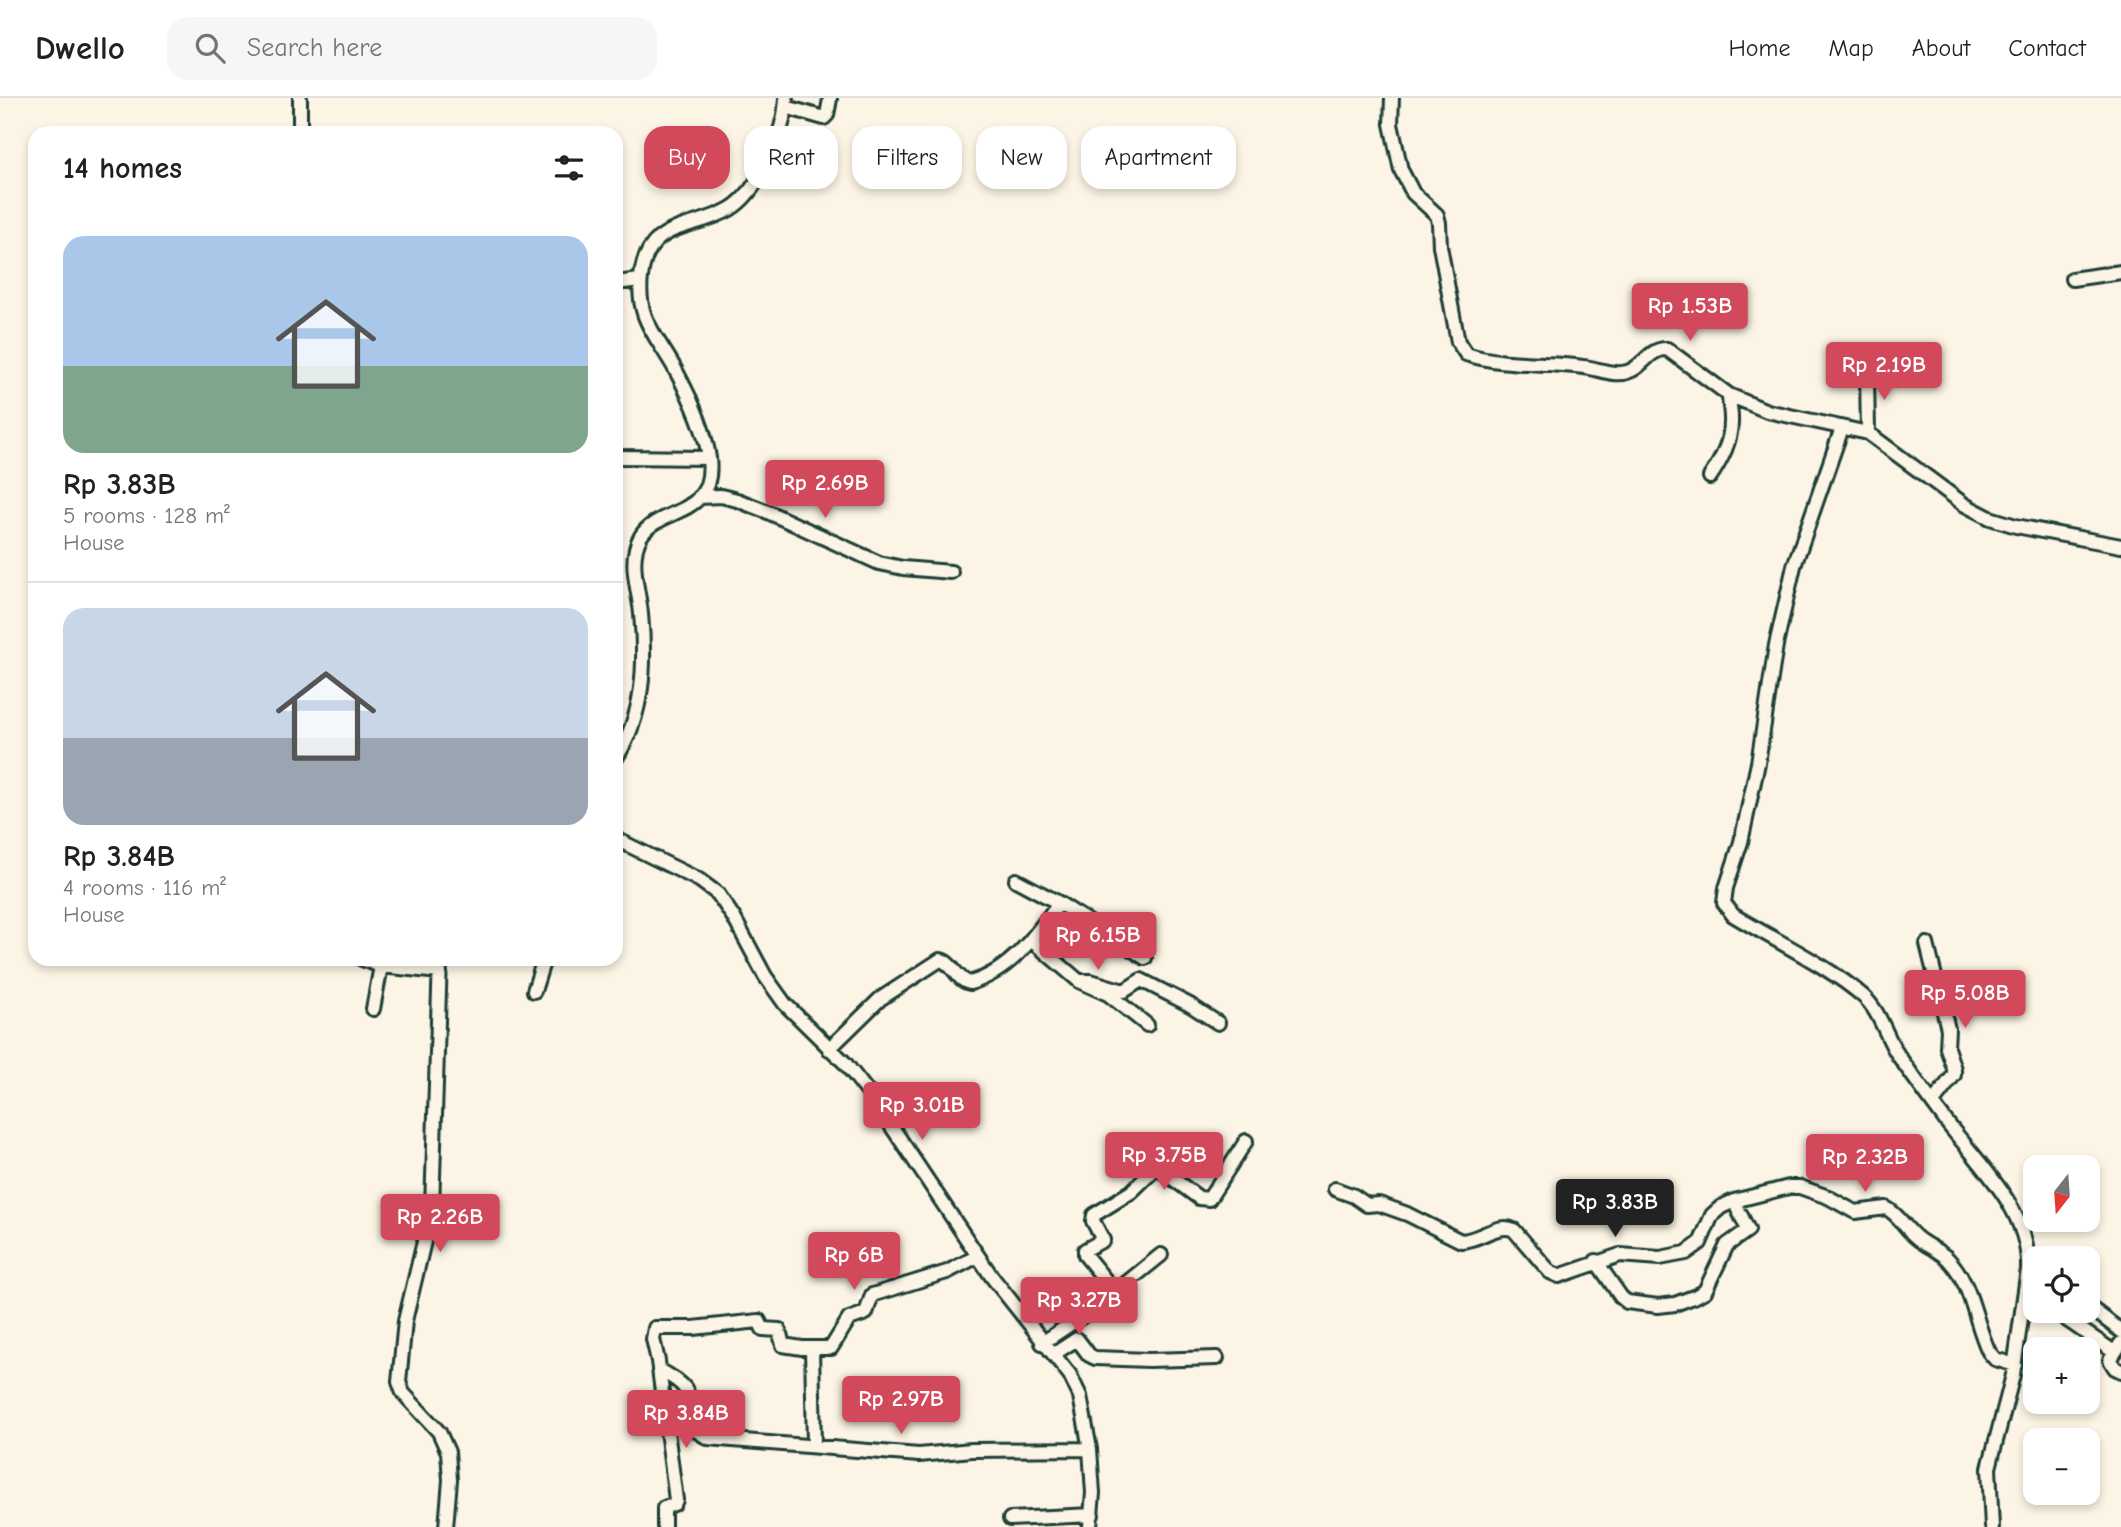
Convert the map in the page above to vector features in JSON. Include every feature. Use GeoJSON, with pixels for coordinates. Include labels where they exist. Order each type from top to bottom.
{"type":"FeatureCollection","features":[{"type":"Feature","properties":{"kind":"street"},"geometry":{"type":"LineString","coordinates":[[300,98],[303,126]]}},
{"type":"Feature","properties":{"kind":"street"},"geometry":{"type":"LineString","coordinates":[[1392,98],[1391,124],[1397,157],[1413,193],[1437,215],[1458,342],[1466,354],[1619,373],[1629,372],[1656,351],[1665,349],[1674,352],[1712,385],[1729,395],[1768,411],[1868,433],[1965,505],[1990,518],[2036,530],[2121,546]]}},
{"type":"Feature","properties":{"kind":"street"},"geometry":{"type":"LineString","coordinates":[[623,746],[630,733],[642,677],[641,613],[635,576],[639,540],[653,524],[689,507],[699,497],[707,482],[709,458],[687,394],[645,319],[640,303],[640,280],[648,250],[656,239],[678,227],[721,213],[740,202],[774,145],[786,103],[824,117],[827,115],[830,99]]}},
{"type":"Feature","properties":{"kind":"street"},"geometry":{"type":"LineString","coordinates":[[2072,279],[2121,272]]}},
{"type":"Feature","properties":{"kind":"street"},"geometry":{"type":"LineString","coordinates":[[623,282],[640,280]]}},
{"type":"Feature","properties":{"kind":"street"},"geometry":{"type":"LineString","coordinates":[[1868,433],[1867,373],[1879,361]]}},
{"type":"Feature","properties":{"kind":"street"},"geometry":{"type":"LineString","coordinates":[[1710,477],[1722,460],[1727,444],[1731,420],[1729,395]]}},
{"type":"Feature","properties":{"kind":"street"},"geometry":{"type":"LineString","coordinates":[[1842,428],[1794,566],[1776,645],[1758,763],[1741,842],[1726,888],[1724,903],[1733,915],[1863,996],[1877,1013],[1883,1029],[1899,1055],[1994,1180],[2028,1246]]}},
{"type":"Feature","properties":{"kind":"street"},"geometry":{"type":"LineString","coordinates":[[623,457],[709,458]]}},
{"type":"Feature","properties":{"kind":"street"},"geometry":{"type":"LineString","coordinates":[[699,497],[721,496],[737,499],[879,563],[951,572]]}},
{"type":"Feature","properties":{"kind":"street"},"geometry":{"type":"LineString","coordinates":[[623,842],[699,880],[718,894],[765,976],[785,1004],[845,1063],[874,1100],[978,1256],[1042,1343],[1070,1376],[1080,1396],[1090,1449],[1091,1521],[1010,1518]]}},
{"type":"Feature","properties":{"kind":"street"},"geometry":{"type":"LineString","coordinates":[[1016,880],[1059,903],[1145,958]]}},
{"type":"Feature","properties":{"kind":"street"},"geometry":{"type":"LineString","coordinates":[[829,1049],[880,999],[940,960],[946,961],[962,980],[972,983],[1004,967],[1031,940],[1059,903]]}},
{"type":"Feature","properties":{"kind":"street"},"geometry":{"type":"LineString","coordinates":[[1031,940],[1079,981],[1108,994],[1147,1025]]}},
{"type":"Feature","properties":{"kind":"street"},"geometry":{"type":"LineString","coordinates":[[1927,944],[1948,1029],[1947,1050],[1955,1070],[1933,1102]]}},
{"type":"Feature","properties":{"kind":"street"},"geometry":{"type":"LineString","coordinates":[[373,1009],[381,966]]}},
{"type":"Feature","properties":{"kind":"street"},"geometry":{"type":"LineString","coordinates":[[440,966],[432,1208],[405,1321],[399,1382],[403,1393],[439,1432],[448,1452],[450,1480],[446,1527]]}},
{"type":"Feature","properties":{"kind":"street"},"geometry":{"type":"LineString","coordinates":[[534,991],[542,966]]}},
{"type":"Feature","properties":{"kind":"street"},"geometry":{"type":"LineString","coordinates":[[1079,981],[1091,981],[1124,991],[1141,980],[1218,1023]]}},
{"type":"Feature","properties":{"kind":"street"},"geometry":{"type":"LineString","coordinates":[[1115,1292],[1085,1255],[1086,1250],[1103,1241],[1093,1221],[1094,1215],[1131,1192],[1157,1167],[1199,1198],[1209,1199],[1246,1141]]}},
{"type":"Feature","properties":{"kind":"street"},"geometry":{"type":"LineString","coordinates":[[1335,1189],[1354,1196],[1367,1205],[1379,1204],[1407,1214],[1461,1241],[1470,1241],[1503,1227],[1509,1228],[1514,1230],[1550,1272],[1559,1276],[1596,1261],[1620,1255],[1660,1258],[1686,1254],[1702,1239],[1712,1215],[1721,1207],[1734,1200],[1794,1186],[1828,1197],[1855,1212],[1863,1213],[1878,1208],[1890,1210],[1915,1237],[1946,1257],[1958,1272],[1970,1295],[1989,1352],[1996,1359],[2015,1365]]}},
{"type":"Feature","properties":{"kind":"street"},"geometry":{"type":"LineString","coordinates":[[1596,1261],[1621,1297],[1631,1304],[1665,1306],[1696,1296],[1706,1289],[1727,1245],[1748,1230],[1734,1200]]}},
{"type":"Feature","properties":{"kind":"street"},"geometry":{"type":"LineString","coordinates":[[1042,1343],[1115,1292],[1161,1255]]}},
{"type":"Feature","properties":{"kind":"street"},"geometry":{"type":"LineString","coordinates":[[664,1527],[664,1507],[677,1500],[653,1339],[654,1329],[659,1326],[693,1328],[760,1321],[763,1329],[779,1330],[783,1345],[833,1348],[849,1319],[866,1313],[872,1295],[947,1272],[978,1256]]}},
{"type":"Feature","properties":{"kind":"street"},"geometry":{"type":"LineString","coordinates":[[2100,1315],[2121,1331]]}},
{"type":"Feature","properties":{"kind":"street"},"geometry":{"type":"LineString","coordinates":[[1992,1527],[1989,1468],[2024,1323]]}},
{"type":"Feature","properties":{"kind":"street"},"geometry":{"type":"LineString","coordinates":[[2074,1323],[2117,1348],[2110,1360],[2115,1368],[2121,1371]]}},
{"type":"Feature","properties":{"kind":"street"},"geometry":{"type":"LineString","coordinates":[[1054,1354],[1077,1339],[1089,1355],[1095,1358],[1217,1358]]}},
{"type":"Feature","properties":{"kind":"street"},"geometry":{"type":"LineString","coordinates":[[813,1348],[814,1446]]}},
{"type":"Feature","properties":{"kind":"street"},"geometry":{"type":"LineString","coordinates":[[659,1370],[678,1381],[688,1392],[695,1430],[704,1437],[919,1455],[972,1450],[1090,1449]]}}]}
